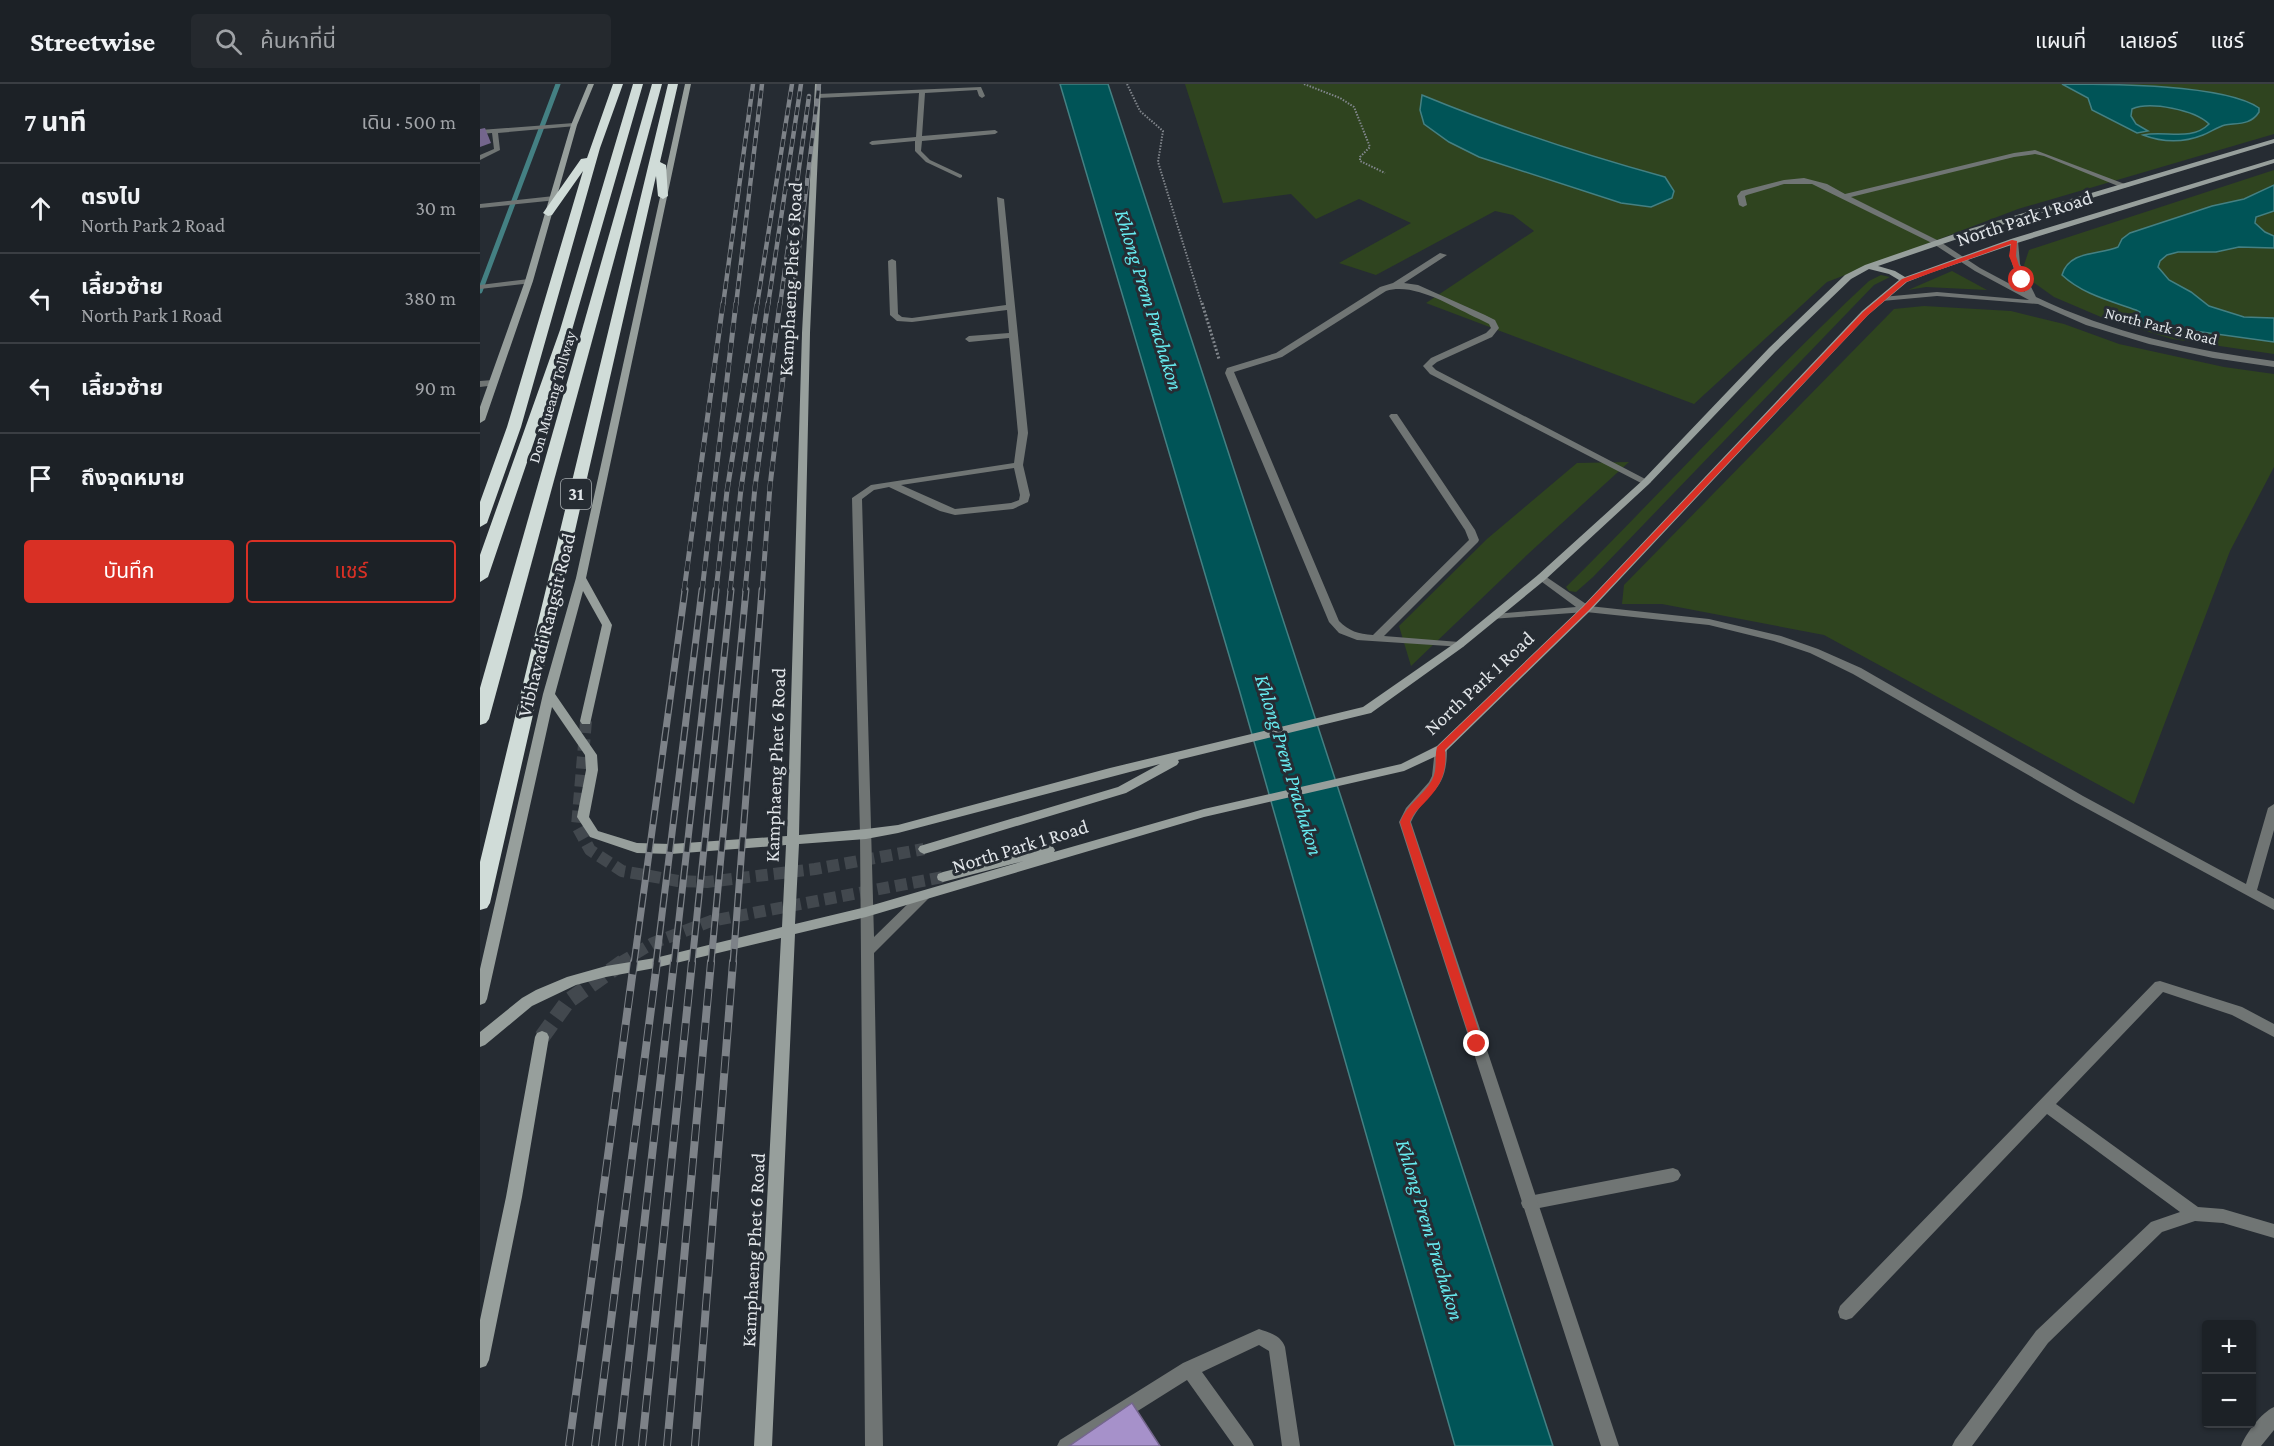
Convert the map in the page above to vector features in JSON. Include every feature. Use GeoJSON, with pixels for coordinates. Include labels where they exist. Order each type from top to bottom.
{"type":"FeatureCollection","features":[{"type":"Feature","properties":{"kind":"highway"},"geometry":{"type":"LineString","coordinates":[[480,523],[514,427],[595,148],[618,84]]}},
{"type":"Feature","properties":{"kind":"highway","name":"Don Mueang Tollway"},"geometry":{"type":"LineString","coordinates":[[480,577],[566,330],[638,84]]}},
{"type":"Feature","properties":{"kind":"highway","name":"Don Mueang Tollway"},"geometry":{"type":"LineString","coordinates":[[480,719],[657,84]]}},
{"type":"Feature","properties":{"kind":"highway","name":"Vibhavadi Rangsit Road"},"geometry":{"type":"LineString","coordinates":[[480,903],[673,84]]}},
{"type":"Feature","properties":{"kind":"highway"},"geometry":{"type":"LineString","coordinates":[[661,142],[663,196]]}},
{"type":"Feature","properties":{"kind":"highway"},"geometry":{"type":"LineString","coordinates":[[548,213],[595,148]]}},
{"type":"Feature","properties":{"kind":"main road"},"geometry":{"type":"LineString","coordinates":[[480,420],[529,282],[574,125],[591,84]]}},
{"type":"Feature","properties":{"kind":"main road","name":"Vibhavadi Rangsit Road"},"geometry":{"type":"LineString","coordinates":[[480,999],[549,694],[581,578],[688,84]]}},
{"type":"Feature","properties":{"kind":"main road","name":"Kamphaeng Phet 6 Road"},"geometry":{"type":"LineString","coordinates":[[762,1446],[793,838],[806,333],[818,90]]}},
{"type":"Feature","properties":{"kind":"main road","name":"North Park 1 Road"},"geometry":{"type":"LineString","coordinates":[[549,694],[591,755],[591,770],[583,817],[594,834],[637,848],[671,849],[866,834],[898,829],[1110,772],[1367,710],[1459,645],[1542,577],[1646,482],[1848,277],[1868,267],[1969,232],[2274,141]]}},
{"type":"Feature","properties":{"kind":"main road","name":"North Park 1 Road"},"geometry":{"type":"LineString","coordinates":[[480,1041],[526,1003],[553,988],[624,968],[656,963],[866,912],[1204,813],[1404,767],[1441,749],[1586,609],[1857,322],[1904,280],[2014,241],[2274,161]]}},
{"type":"Feature","properties":{"kind":"main road"},"geometry":{"type":"LineString","coordinates":[[1969,232],[1968,238],[1977,244],[1993,248]]}},
{"type":"Feature","properties":{"kind":"main road"},"geometry":{"type":"LineString","coordinates":[[1868,267],[1888,270],[1898,274],[1904,280]]}},
{"type":"Feature","properties":{"kind":"main road"},"geometry":{"type":"LineString","coordinates":[[581,578],[607,625],[586,721]]}},
{"type":"Feature","properties":{"kind":"main road"},"geometry":{"type":"LineString","coordinates":[[924,849],[1122,790],[1188,755]]}},
{"type":"Feature","properties":{"kind":"main road"},"geometry":{"type":"LineString","coordinates":[[943,877],[1204,813]]}},
{"type":"Feature","properties":{"kind":"main road"},"geometry":{"type":"LineString","coordinates":[[480,1360],[514,1197],[542,1037]]}},
{"type":"Feature","properties":{"kind":"street"},"geometry":{"type":"LineString","coordinates":[[899,93],[903,84]]}},
{"type":"Feature","properties":{"kind":"street"},"geometry":{"type":"LineString","coordinates":[[818,90],[899,93],[979,88],[982,96]]}},
{"type":"Feature","properties":{"kind":"street"},"geometry":{"type":"LineString","coordinates":[[922,92],[918,151],[928,162],[960,176]]}},
{"type":"Feature","properties":{"kind":"street"},"geometry":{"type":"LineString","coordinates":[[480,132],[495,133],[574,125]]}},
{"type":"Feature","properties":{"kind":"street"},"geometry":{"type":"LineString","coordinates":[[872,142],[995,132]]}},
{"type":"Feature","properties":{"kind":"street"},"geometry":{"type":"LineString","coordinates":[[480,158],[497,150],[495,133]]}},
{"type":"Feature","properties":{"kind":"street"},"geometry":{"type":"LineString","coordinates":[[1845,196],[2014,155],[2035,152],[2126,186]]}},
{"type":"Feature","properties":{"kind":"street","name":"North Park 2 Road"},"geometry":{"type":"LineString","coordinates":[[1743,205],[1741,196],[1744,193],[1794,179],[1814,181],[1936,243],[1959,259],[2031,298],[2112,332],[2165,346],[2274,364]]}},
{"type":"Feature","properties":{"kind":"street"},"geometry":{"type":"LineString","coordinates":[[480,206],[554,198]]}},
{"type":"Feature","properties":{"kind":"street"},"geometry":{"type":"LineString","coordinates":[[890,484],[943,509],[956,512],[1013,506],[1023,502],[1025,495],[1018,465],[1023,433],[1000,200]]}},
{"type":"Feature","properties":{"kind":"street"},"geometry":{"type":"LineString","coordinates":[[2014,241],[2013,256],[2016,268],[2031,298]]}},
{"type":"Feature","properties":{"kind":"street"},"geometry":{"type":"LineString","coordinates":[[1443,255],[1396,285],[1383,289],[1279,355],[1230,370],[1229,373],[1334,622],[1343,631],[1358,637],[1459,645]]}},
{"type":"Feature","properties":{"kind":"street"},"geometry":{"type":"LineString","coordinates":[[892,261],[894,315],[900,319],[912,320],[1009,307]]}},
{"type":"Feature","properties":{"kind":"street"},"geometry":{"type":"LineString","coordinates":[[480,286],[529,282]]}},
{"type":"Feature","properties":{"kind":"street"},"geometry":{"type":"LineString","coordinates":[[1396,285],[1415,287],[1492,322],[1495,328],[1489,335],[1434,360],[1427,366],[1433,372],[1646,482]]}},
{"type":"Feature","properties":{"kind":"street","name":"North Park 2 Road"},"geometry":{"type":"LineString","coordinates":[[1882,299],[1937,294],[2045,304]]}},
{"type":"Feature","properties":{"kind":"street"},"geometry":{"type":"LineString","coordinates":[[969,339],[1013,335]]}},
{"type":"Feature","properties":{"kind":"street"},"geometry":{"type":"LineString","coordinates":[[480,384],[493,383]]}},
{"type":"Feature","properties":{"kind":"street"},"geometry":{"type":"LineString","coordinates":[[1375,639],[1474,540],[1470,530],[1394,416]]}},
{"type":"Feature","properties":{"kind":"street"},"geometry":{"type":"LineString","coordinates":[[874,1446],[866,834],[857,498],[871,488],[890,484],[1018,465]]}},
{"type":"Feature","properties":{"kind":"street"},"geometry":{"type":"LineString","coordinates":[[1542,577],[1586,609]]}},
{"type":"Feature","properties":{"kind":"street"},"geometry":{"type":"LineString","coordinates":[[1495,617],[1586,609],[1709,622],[1777,638],[1814,651],[1857,671],[2079,799],[2274,905]]}},
{"type":"Feature","properties":{"kind":"street"},"geometry":{"type":"LineString","coordinates":[[1441,749],[1442,765],[1438,779],[1409,811],[1405,822],[1610,1446]]}},
{"type":"Feature","properties":{"kind":"street"},"geometry":{"type":"LineString","coordinates":[[2250,891],[2274,808]]}},
{"type":"Feature","properties":{"kind":"street"},"geometry":{"type":"LineString","coordinates":[[868,951],[924,896]]}},
{"type":"Feature","properties":{"kind":"street"},"geometry":{"type":"LineString","coordinates":[[1846,1312],[2160,986],[2237,1011],[2274,1031]]}},
{"type":"Feature","properties":{"kind":"street"},"geometry":{"type":"LineString","coordinates":[[2046,1105],[2195,1214]]}},
{"type":"Feature","properties":{"kind":"street"},"geometry":{"type":"LineString","coordinates":[[1529,1203],[1673,1175]]}},
{"type":"Feature","properties":{"kind":"street"},"geometry":{"type":"LineString","coordinates":[[1961,1446],[2042,1337],[2157,1227],[2195,1214],[2223,1216],[2274,1231]]}},
{"type":"Feature","properties":{"kind":"street"},"geometry":{"type":"LineString","coordinates":[[1066,1446],[1189,1369],[1259,1337],[1270,1341],[1277,1347],[1291,1446]]}},
{"type":"Feature","properties":{"kind":"street"},"geometry":{"type":"LineString","coordinates":[[1189,1369],[1245,1446]]}},
{"type":"Feature","properties":{"kind":"street"},"geometry":{"type":"LineString","coordinates":[[2250,1446],[2274,1416]]}},
{"type":"Feature","properties":{"kind":"path"},"geometry":{"type":"LineString","coordinates":[[1127,84],[1140,111],[1163,131],[1158,162],[1221,363],[1230,370]]}},
{"type":"Feature","properties":{"kind":"path"},"geometry":{"type":"LineString","coordinates":[[1304,84],[1340,98],[1354,107],[1370,147],[1360,157],[1360,161],[1385,173]]}},
{"type":"Feature","properties":{"kind":"green space"},"geometry":{"type":"Polygon","coordinates":[[[1185,84],[2274,84],[2274,134],[2018,209],[1827,282],[1694,404],[1426,303],[1534,231],[1513,215],[1495,211],[1376,275],[1339,263],[1411,223],[1359,199],[1316,219],[1291,194],[1223,203],[1185,84]]]}},
{"type":"Feature","properties":{"kind":"green space"},"geometry":{"type":"Polygon","coordinates":[[[2274,170],[2274,354],[2172,339],[2101,317],[2054,297],[2033,282],[2024,265],[2029,250],[2274,170]]]}},
{"type":"Feature","properties":{"kind":"green space"},"geometry":{"type":"Polygon","coordinates":[[[1952,271],[1987,290],[1926,287],[1908,290],[1952,271]]]}},
{"type":"Feature","properties":{"kind":"green space"},"geometry":{"type":"Polygon","coordinates":[[[1881,275],[1890,277],[1874,285],[1593,577],[1576,592],[1569,591],[1566,587],[1754,394],[1869,281],[1881,275]]]}},
{"type":"Feature","properties":{"kind":"green space"},"geometry":{"type":"Polygon","coordinates":[[[1924,306],[2011,311],[2064,324],[2119,344],[2224,367],[2274,374],[2274,467],[2230,551],[2134,804],[1824,635],[1662,604],[1622,604],[1624,585],[1894,309],[1924,306]]]}},
{"type":"Feature","properties":{"kind":"green space"},"geometry":{"type":"Polygon","coordinates":[[[1629,462],[1528,554],[1411,666],[1399,626],[1487,539],[1577,463],[1629,462]]]}},
{"type":"Feature","properties":{"kind":"water","name":"Khlong Prem Prachakon"},"geometry":{"type":"Polygon","coordinates":[[[1060,84],[1108,84],[1553,1446],[1455,1446],[1239,689],[1060,84]]]}},
{"type":"Feature","properties":{"kind":"water"},"geometry":{"type":"Polygon","coordinates":[[[2062,84],[2135,85],[2194,90],[2243,100],[2259,108],[2259,112],[2248,121],[2225,125],[2196,138],[2181,141],[2158,140],[2143,135],[2194,133],[2209,124],[2194,115],[2172,108],[2140,107],[2132,109],[2131,116],[2136,124],[2148,131],[2137,133],[2092,110],[2088,98],[2062,84]]]}},
{"type":"Feature","properties":{"kind":"water"},"geometry":{"type":"Polygon","coordinates":[[[1422,95],[1542,140],[1665,177],[1674,191],[1672,198],[1651,207],[1621,203],[1479,157],[1449,142],[1424,124],[1420,110],[1422,95]]]}},
{"type":"Feature","properties":{"kind":"water"},"geometry":{"type":"Polygon","coordinates":[[[2274,185],[2274,211],[2256,217],[2255,223],[2274,236],[2274,248],[2239,247],[2216,252],[2178,252],[2167,255],[2160,261],[2158,267],[2169,280],[2191,292],[2209,306],[2244,317],[2274,318],[2274,342],[2144,324],[2136,318],[2140,312],[2088,292],[2062,275],[2071,261],[2078,257],[2118,247],[2122,239],[2130,233],[2212,206],[2244,199],[2274,185]]]}},
{"type":"Feature","properties":{"kind":"building"},"geometry":{"type":"Polygon","coordinates":[[[1132,1403],[1160,1446],[1069,1446],[1132,1403]]]}},
{"type":"Feature","properties":{"kind":"waterway"},"geometry":{"type":"LineString","coordinates":[[480,291],[558,84]]}},
{"type":"Feature","properties":{"kind":"tunnel"},"geometry":{"type":"LineString","coordinates":[[586,721],[577,826],[590,850],[622,871],[678,881],[707,882],[815,869],[924,849]]}},
{"type":"Feature","properties":{"kind":"tunnel"},"geometry":{"type":"LineString","coordinates":[[620,963],[653,943],[711,921],[943,877]]}},
{"type":"Feature","properties":{"kind":"tunnel"},"geometry":{"type":"LineString","coordinates":[[542,1037],[568,1001],[623,962]]}},
{"type":"Feature","properties":{"kind":"railway"},"geometry":{"type":"LineString","coordinates":[[723,305],[753,84]]}},
{"type":"Feature","properties":{"kind":"railway"},"geometry":{"type":"LineString","coordinates":[[736,305],[762,84]]}},
{"type":"Feature","properties":{"kind":"railway"},"geometry":{"type":"LineString","coordinates":[[757,305],[792,84]]}},
{"type":"Feature","properties":{"kind":"railway"},"geometry":{"type":"LineString","coordinates":[[768,305],[801,84]]}},
{"type":"Feature","properties":{"kind":"railway"},"geometry":{"type":"LineString","coordinates":[[792,305],[819,84]]}},
{"type":"Feature","properties":{"kind":"railway"},"geometry":{"type":"LineString","coordinates":[[780,305],[809,96]]}},
{"type":"Feature","properties":{"kind":"railway"},"geometry":{"type":"LineString","coordinates":[[684,591],[723,303]]}},
{"type":"Feature","properties":{"kind":"railway"},"geometry":{"type":"LineString","coordinates":[[702,591],[736,303]]}},
{"type":"Feature","properties":{"kind":"railway"},"geometry":{"type":"LineString","coordinates":[[716,591],[727,491],[757,303]]}},
{"type":"Feature","properties":{"kind":"railway"},"geometry":{"type":"LineString","coordinates":[[730,591],[741,489],[768,303]]}},
{"type":"Feature","properties":{"kind":"railway"},"geometry":{"type":"LineString","coordinates":[[745,591],[755,487],[780,303]]}},
{"type":"Feature","properties":{"kind":"railway"},"geometry":{"type":"LineString","coordinates":[[762,591],[770,486],[792,303]]}},
{"type":"Feature","properties":{"kind":"railway"},"geometry":{"type":"LineString","coordinates":[[634,963],[685,590]]}},
{"type":"Feature","properties":{"kind":"railway"},"geometry":{"type":"LineString","coordinates":[[656,963],[702,590]]}},
{"type":"Feature","properties":{"kind":"railway"},"geometry":{"type":"LineString","coordinates":[[674,963],[716,590]]}},
{"type":"Feature","properties":{"kind":"railway"},"geometry":{"type":"LineString","coordinates":[[692,963],[731,590]]}},
{"type":"Feature","properties":{"kind":"railway"},"geometry":{"type":"LineString","coordinates":[[711,963],[746,590]]}},
{"type":"Feature","properties":{"kind":"railway"},"geometry":{"type":"LineString","coordinates":[[733,963],[762,590]]}},
{"type":"Feature","properties":{"kind":"railway"},"geometry":{"type":"LineString","coordinates":[[569,1446],[634,962]]}},
{"type":"Feature","properties":{"kind":"railway"},"geometry":{"type":"LineString","coordinates":[[595,1446],[657,962]]}},
{"type":"Feature","properties":{"kind":"railway"},"geometry":{"type":"LineString","coordinates":[[619,1446],[674,962]]}},
{"type":"Feature","properties":{"kind":"railway"},"geometry":{"type":"LineString","coordinates":[[642,1446],[692,962]]}},
{"type":"Feature","properties":{"kind":"railway"},"geometry":{"type":"LineString","coordinates":[[667,1446],[711,962]]}},
{"type":"Feature","properties":{"kind":"railway"},"geometry":{"type":"LineString","coordinates":[[695,1446],[733,962]]}},
{"type":"Feature","properties":{"kind":"route"},"geometry":{"type":"LineString","coordinates":[[1477,1044],[1405,822],[1409,811],[1438,779],[1442,765],[1441,749],[1586,609],[1865,313],[1904,280],[2014,241],[2013,256],[2022,280]]}}]}
